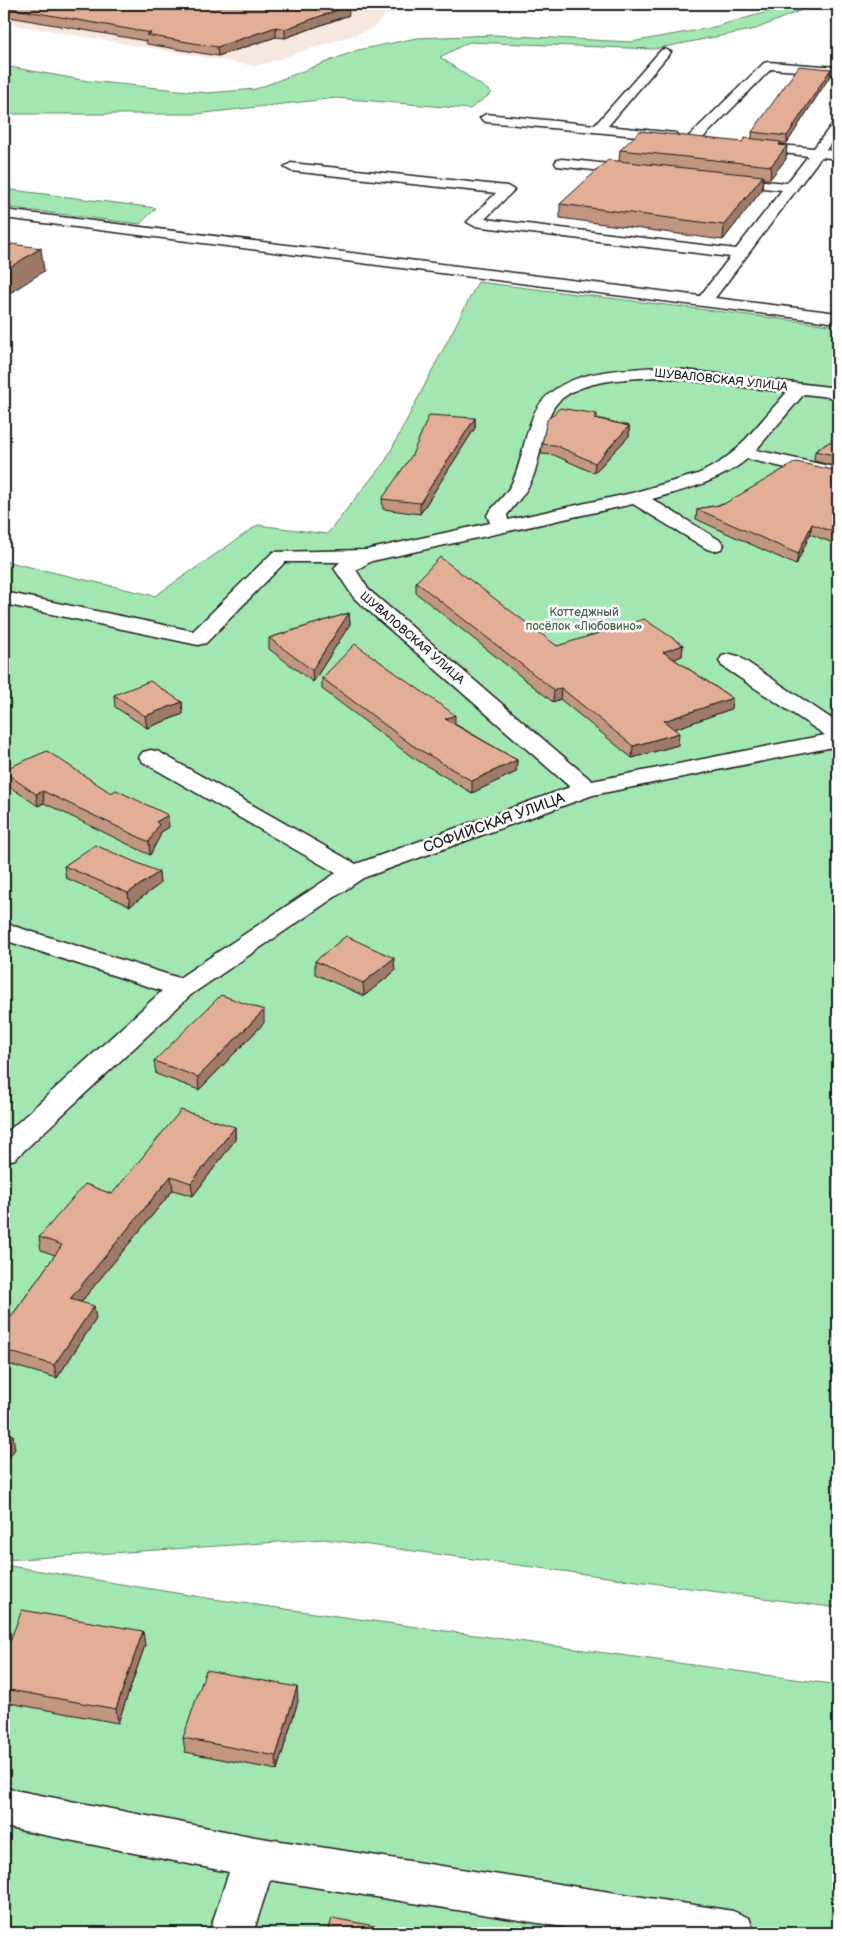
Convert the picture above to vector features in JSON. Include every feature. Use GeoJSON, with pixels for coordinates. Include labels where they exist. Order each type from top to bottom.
{"type":"FeatureCollection","features":[{"type":"Feature","properties":{"kind":"street"},"geometry":{"type":"LineString","coordinates":[[598,129],[665,52]]}},
{"type":"Feature","properties":{"kind":"street"},"geometry":{"type":"LineString","coordinates":[[694,139],[768,65],[838,71]]}},
{"type":"Feature","properties":{"kind":"street"},"geometry":{"type":"LineString","coordinates":[[486,118],[713,141]]}},
{"type":"Feature","properties":{"kind":"street"},"geometry":{"type":"LineString","coordinates":[[704,302],[838,125]]}},
{"type":"Feature","properties":{"kind":"street"},"geometry":{"type":"LineString","coordinates":[[741,144],[838,155]]}},
{"type":"Feature","properties":{"kind":"street"},"geometry":{"type":"LineString","coordinates":[[562,163],[651,172]]}},
{"type":"Feature","properties":{"kind":"street"},"geometry":{"type":"LineString","coordinates":[[291,166],[507,190],[474,222],[739,254]]}},
{"type":"Feature","properties":{"kind":"street"},"geometry":{"type":"LineString","coordinates":[[711,179],[790,187]]}},
{"type":"Feature","properties":{"kind":"street"},"geometry":{"type":"LineString","coordinates":[[4,214],[838,318]]}},
{"type":"Feature","properties":{"kind":"street","name":"ШУВАЛОВСКАЯ УЛИЦА"},"geometry":{"type":"LineString","coordinates":[[501,528],[497,515],[521,484],[541,419],[552,398],[574,385],[631,374],[659,372],[838,393]]}},
{"type":"Feature","properties":{"kind":"street","name":"ШУВАЛОВСКАЯ УЛИЦА"},"geometry":{"type":"LineString","coordinates":[[587,790],[361,594],[344,568],[366,556],[636,498],[705,478],[726,467],[744,453],[800,388]]}},
{"type":"Feature","properties":{"kind":"street"},"geometry":{"type":"LineString","coordinates":[[744,453],[838,474]]}},
{"type":"Feature","properties":{"kind":"street"},"geometry":{"type":"LineString","coordinates":[[636,498],[714,545]]}},
{"type":"Feature","properties":{"kind":"street"},"geometry":{"type":"LineString","coordinates":[[4,598],[198,638],[280,556],[366,556]]}},
{"type":"Feature","properties":{"kind":"street"},"geometry":{"type":"LineString","coordinates":[[730,661],[838,733]]}},
{"type":"Feature","properties":{"kind":"street","name":"СОФИЙСКАЯ УЛИЦА"},"geometry":{"type":"LineString","coordinates":[[4,1152],[182,988],[354,873],[587,790],[838,739]]}},
{"type":"Feature","properties":{"kind":"street"},"geometry":{"type":"LineString","coordinates":[[151,757],[354,873]]}},
{"type":"Feature","properties":{"kind":"street"},"geometry":{"type":"LineString","coordinates":[[4,930],[182,988]]}},
{"type":"Feature","properties":{"kind":"street"},"geometry":{"type":"LineString","coordinates":[[4,1808],[256,1857],[733,1933]]}},
{"type":"Feature","properties":{"kind":"street"},"geometry":{"type":"LineString","coordinates":[[231,1933],[256,1857]]}},
{"type":"Feature","properties":{"kind":"shaded area"},"geometry":{"type":"Polygon","coordinates":[[[4,4],[419,4],[384,16],[372,29],[256,66],[4,23],[4,4]]]}},
{"type":"Feature","properties":{"kind":"green space"},"geometry":{"type":"Polygon","coordinates":[[[786,4],[816,4],[756,29],[654,49],[469,42],[440,57],[492,93],[470,109],[336,98],[196,114],[4,114],[4,66],[88,81],[208,93],[256,89],[358,50],[417,38],[495,35],[631,42],[710,28],[782,8],[786,4]]]}},
{"type":"Feature","properties":{"kind":"green space"},"geometry":{"type":"Polygon","coordinates":[[[4,189],[156,208],[140,224],[4,207],[4,189]]]}},
{"type":"Feature","properties":{"kind":"green space","name":"Коттеджный посёлок «Любовино»"},"geometry":{"type":"Polygon","coordinates":[[[478,282],[838,326],[838,1608],[324,1539],[4,1560],[4,561],[155,596],[258,525],[327,534],[386,460],[478,282]]]}},
{"type":"Feature","properties":{"kind":"green space"},"geometry":{"type":"Polygon","coordinates":[[[4,1565],[213,1599],[838,1685],[838,1933],[4,1933],[4,1565]]]}},
{"type":"Feature","properties":{"kind":"building"},"geometry":{"type":"Polygon","coordinates":[[[4,4],[334,4],[348,6],[285,29],[276,27],[217,47],[146,35],[151,33],[4,7],[4,4]]]}},
{"type":"Feature","properties":{"kind":"building"},"geometry":{"type":"Polygon","coordinates":[[[799,66],[831,69],[787,136],[752,132],[799,66]]]}},
{"type":"Feature","properties":{"kind":"building"},"geometry":{"type":"Polygon","coordinates":[[[640,131],[742,142],[745,138],[781,142],[779,145],[787,146],[771,166],[620,150],[640,131]]]}},
{"type":"Feature","properties":{"kind":"building"},"geometry":{"type":"Polygon","coordinates":[[[608,160],[763,176],[724,225],[560,204],[608,160]]]}},
{"type":"Feature","properties":{"kind":"building"},"geometry":{"type":"Polygon","coordinates":[[[4,243],[41,248],[4,271],[4,243]]]}},
{"type":"Feature","properties":{"kind":"building"},"geometry":{"type":"Polygon","coordinates":[[[560,408],[597,414],[594,418],[629,426],[595,463],[555,445],[542,444],[547,420],[560,408]]]}},
{"type":"Feature","properties":{"kind":"building"},"geometry":{"type":"Polygon","coordinates":[[[429,415],[475,418],[420,503],[382,499],[412,455],[429,415]]]}},
{"type":"Feature","properties":{"kind":"building"},"geometry":{"type":"Polygon","coordinates":[[[838,437],[838,456],[815,451],[838,437]]]}},
{"type":"Feature","properties":{"kind":"building"},"geometry":{"type":"Polygon","coordinates":[[[796,462],[838,471],[838,534],[812,524],[798,554],[697,509],[724,504],[796,462]]]}},
{"type":"Feature","properties":{"kind":"building"},"geometry":{"type":"Polygon","coordinates":[[[440,557],[557,646],[644,619],[683,645],[663,652],[732,698],[664,721],[679,733],[633,746],[561,688],[554,690],[416,582],[440,557]]]}},
{"type":"Feature","properties":{"kind":"building"},"geometry":{"type":"Polygon","coordinates":[[[349,613],[312,670],[269,638],[349,613]]]}},
{"type":"Feature","properties":{"kind":"building"},"geometry":{"type":"Polygon","coordinates":[[[355,644],[455,715],[445,719],[517,760],[472,781],[412,745],[322,678],[355,644]]]}},
{"type":"Feature","properties":{"kind":"building"},"geometry":{"type":"Polygon","coordinates":[[[150,681],[182,702],[145,716],[114,695],[150,681]]]}},
{"type":"Feature","properties":{"kind":"building"},"geometry":{"type":"Polygon","coordinates":[[[47,751],[111,793],[116,790],[168,815],[156,822],[159,824],[149,842],[43,791],[36,794],[4,772],[4,758],[10,767],[47,751]]]}},
{"type":"Feature","properties":{"kind":"building"},"geometry":{"type":"Polygon","coordinates":[[[95,845],[159,872],[128,893],[64,866],[95,845]]]}},
{"type":"Feature","properties":{"kind":"building"},"geometry":{"type":"Polygon","coordinates":[[[346,936],[394,958],[363,983],[315,961],[346,936]]]}},
{"type":"Feature","properties":{"kind":"building"},"geometry":{"type":"Polygon","coordinates":[[[221,995],[264,1010],[198,1077],[154,1061],[221,995]]]}},
{"type":"Feature","properties":{"kind":"building"},"geometry":{"type":"Polygon","coordinates":[[[181,1110],[235,1127],[191,1183],[171,1176],[70,1299],[94,1306],[54,1365],[4,1350],[4,1327],[62,1245],[39,1237],[85,1184],[112,1194],[181,1110]]]}},
{"type":"Feature","properties":{"kind":"building"},"geometry":{"type":"Polygon","coordinates":[[[4,1432],[13,1435],[4,1448],[4,1432]]]}},
{"type":"Feature","properties":{"kind":"building"},"geometry":{"type":"Polygon","coordinates":[[[22,1610],[143,1631],[116,1709],[4,1689],[4,1656],[22,1610]]]}},
{"type":"Feature","properties":{"kind":"building"},"geometry":{"type":"Polygon","coordinates":[[[206,1670],[297,1687],[276,1756],[183,1738],[206,1670]]]}},
{"type":"Feature","properties":{"kind":"building"},"geometry":{"type":"Polygon","coordinates":[[[332,1918],[412,1933],[328,1933],[332,1918]]]}}]}
